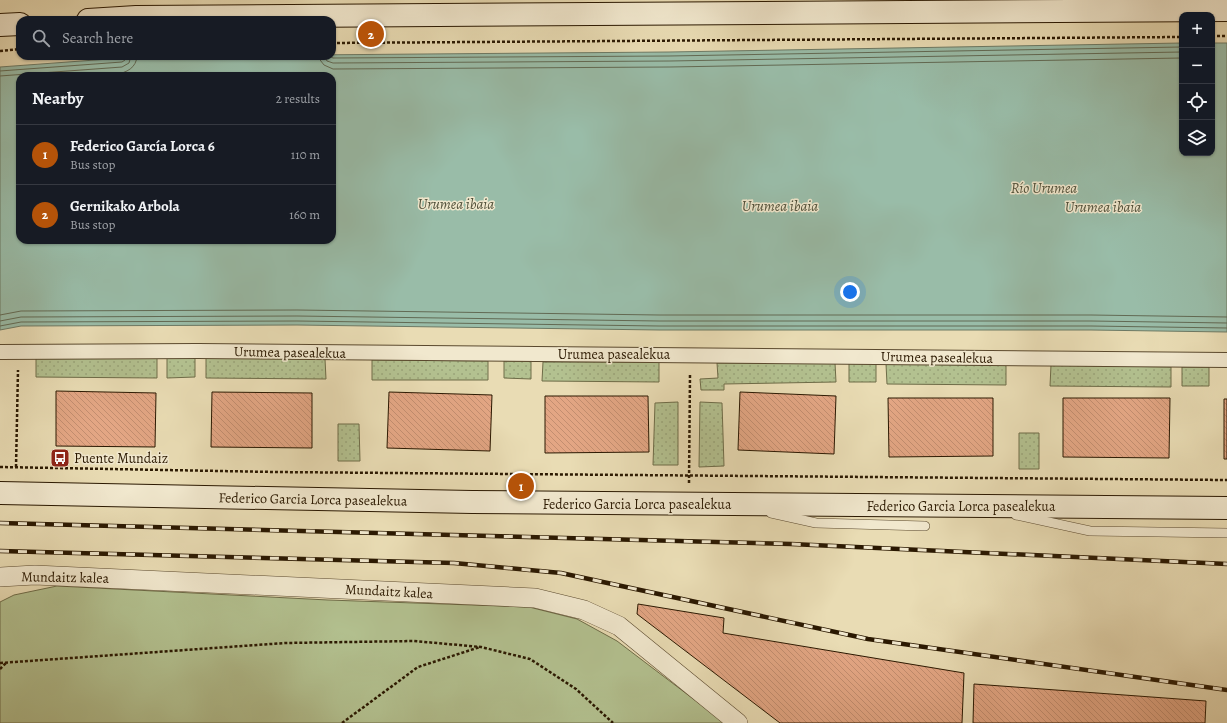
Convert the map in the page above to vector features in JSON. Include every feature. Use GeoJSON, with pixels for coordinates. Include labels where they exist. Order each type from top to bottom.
{"type":"FeatureCollection","features":[{"type":"Feature","properties":{"kind":"main road"},"geometry":{"type":"LineString","coordinates":[[306,16],[1227,10]]}},
{"type":"Feature","properties":{"kind":"main road"},"geometry":{"type":"LineString","coordinates":[[0,25],[16,24]]}},
{"type":"Feature","properties":{"kind":"main road","name":"Federico Garcia Lorca pasealekua"},"geometry":{"type":"LineString","coordinates":[[8,493],[464,502],[1227,508]]}},
{"type":"Feature","properties":{"kind":"street","name":"Urumea pasealekua"},"geometry":{"type":"LineString","coordinates":[[0,352],[198,351],[1227,360]]}},
{"type":"Feature","properties":{"kind":"street","name":"Mundaitz kalea"},"geometry":{"type":"LineString","coordinates":[[0,578],[35,575],[535,598],[584,610],[619,626],[738,723]]}},
{"type":"Feature","properties":{"kind":"lane"},"geometry":{"type":"LineString","coordinates":[[736,504],[816,523],[925,526]]}},
{"type":"Feature","properties":{"kind":"lane"},"geometry":{"type":"LineString","coordinates":[[977,506],[1090,531],[1227,533]]}},
{"type":"Feature","properties":{"kind":"path"},"geometry":{"type":"LineString","coordinates":[[336,44],[1179,36]]}},
{"type":"Feature","properties":{"kind":"path"},"geometry":{"type":"LineString","coordinates":[[1215,36],[1227,36]]}},
{"type":"Feature","properties":{"kind":"path"},"geometry":{"type":"LineString","coordinates":[[0,51],[16,49]]}},
{"type":"Feature","properties":{"kind":"path"},"geometry":{"type":"LineString","coordinates":[[8,493],[16,467],[19,352]]}},
{"type":"Feature","properties":{"kind":"path"},"geometry":{"type":"LineString","coordinates":[[689,504],[690,355]]}},
{"type":"Feature","properties":{"kind":"path"},"geometry":{"type":"LineString","coordinates":[[0,467],[274,472],[1227,480]]}},
{"type":"Feature","properties":{"kind":"path"},"geometry":{"type":"LineString","coordinates":[[0,663],[285,643],[414,641],[481,647],[530,659],[576,689],[613,723]]}},
{"type":"Feature","properties":{"kind":"path"},"geometry":{"type":"LineString","coordinates":[[342,723],[418,667],[481,647]]}},
{"type":"Feature","properties":{"kind":"path"},"geometry":{"type":"LineString","coordinates":[[0,669],[7,662]]}},
{"type":"Feature","properties":{"kind":"shaded area"},"geometry":{"type":"Polygon","coordinates":[[[36,357],[157,357],[157,378],[36,377],[36,357]]]}},
{"type":"Feature","properties":{"kind":"shaded area"},"geometry":{"type":"Polygon","coordinates":[[[195,357],[195,377],[167,378],[167,358],[195,357]]]}},
{"type":"Feature","properties":{"kind":"shaded area"},"geometry":{"type":"Polygon","coordinates":[[[206,358],[325,359],[326,379],[206,378],[206,358]]]}},
{"type":"Feature","properties":{"kind":"shaded area"},"geometry":{"type":"Polygon","coordinates":[[[372,360],[488,361],[488,380],[372,380],[372,360]]]}},
{"type":"Feature","properties":{"kind":"shaded area"},"geometry":{"type":"Polygon","coordinates":[[[504,361],[531,361],[531,379],[504,378],[504,361]]]}},
{"type":"Feature","properties":{"kind":"shaded area"},"geometry":{"type":"Polygon","coordinates":[[[543,362],[659,362],[659,382],[542,381],[543,362]]]}},
{"type":"Feature","properties":{"kind":"shaded area"},"geometry":{"type":"Polygon","coordinates":[[[717,363],[835,363],[836,382],[724,384],[724,390],[701,390],[700,379],[718,378],[717,363]]]}},
{"type":"Feature","properties":{"kind":"shaded area"},"geometry":{"type":"Polygon","coordinates":[[[849,363],[876,363],[876,382],[849,382],[849,363]]]}},
{"type":"Feature","properties":{"kind":"shaded area"},"geometry":{"type":"Polygon","coordinates":[[[886,364],[1006,365],[1006,385],[887,384],[886,364]]]}},
{"type":"Feature","properties":{"kind":"shaded area"},"geometry":{"type":"Polygon","coordinates":[[[1051,365],[1171,367],[1171,387],[1050,386],[1051,365]]]}},
{"type":"Feature","properties":{"kind":"shaded area"},"geometry":{"type":"Polygon","coordinates":[[[1182,367],[1209,367],[1209,386],[1182,386],[1182,367]]]}},
{"type":"Feature","properties":{"kind":"shaded area"},"geometry":{"type":"Polygon","coordinates":[[[678,402],[678,465],[653,465],[655,403],[678,402]]]}},
{"type":"Feature","properties":{"kind":"shaded area"},"geometry":{"type":"Polygon","coordinates":[[[700,402],[722,403],[724,466],[699,467],[700,402]]]}},
{"type":"Feature","properties":{"kind":"shaded area"},"geometry":{"type":"Polygon","coordinates":[[[338,424],[359,424],[360,461],[338,461],[338,424]]]}},
{"type":"Feature","properties":{"kind":"shaded area"},"geometry":{"type":"Polygon","coordinates":[[[1019,433],[1039,433],[1039,469],[1019,469],[1019,433]]]}},
{"type":"Feature","properties":{"kind":"shaded area"},"geometry":{"type":"Polygon","coordinates":[[[57,586],[328,600],[529,607],[577,619],[617,641],[725,723],[0,723],[0,602],[14,595],[57,586]]]}},
{"type":"Feature","properties":{"kind":"water","name":"Río Urumea"},"geometry":{"type":"Polygon","coordinates":[[[1179,43],[1179,156],[1215,156],[1215,43],[1227,43],[1227,332],[1091,330],[659,330],[297,325],[21,326],[0,330],[0,67],[95,60],[336,60],[336,55],[669,52],[1179,43]]]}},
{"type":"Feature","properties":{"kind":"building"},"geometry":{"type":"Polygon","coordinates":[[[56,391],[156,393],[155,447],[56,446],[56,391]]]}},
{"type":"Feature","properties":{"kind":"building"},"geometry":{"type":"Polygon","coordinates":[[[212,392],[312,393],[312,448],[211,447],[212,392]]]}},
{"type":"Feature","properties":{"kind":"building"},"geometry":{"type":"Polygon","coordinates":[[[389,392],[492,395],[490,451],[387,448],[389,392]]]}},
{"type":"Feature","properties":{"kind":"building"},"geometry":{"type":"Polygon","coordinates":[[[740,392],[836,396],[834,454],[738,450],[740,392]]]}},
{"type":"Feature","properties":{"kind":"building"},"geometry":{"type":"Polygon","coordinates":[[[545,396],[648,396],[649,452],[545,453],[545,396]]]}},
{"type":"Feature","properties":{"kind":"building"},"geometry":{"type":"Polygon","coordinates":[[[888,398],[993,398],[993,456],[889,457],[888,398]]]}},
{"type":"Feature","properties":{"kind":"building"},"geometry":{"type":"Polygon","coordinates":[[[1063,398],[1170,398],[1169,458],[1063,457],[1063,398]]]}},
{"type":"Feature","properties":{"kind":"building"},"geometry":{"type":"Polygon","coordinates":[[[1224,399],[1227,399],[1227,459],[1224,459],[1224,399]]]}},
{"type":"Feature","properties":{"kind":"building"},"geometry":{"type":"Polygon","coordinates":[[[638,604],[724,618],[723,633],[964,673],[962,723],[780,723],[637,614],[638,604]]]}},
{"type":"Feature","properties":{"kind":"building"},"geometry":{"type":"Polygon","coordinates":[[[974,684],[1206,701],[1205,723],[973,723],[974,684]]]}},
{"type":"Feature","properties":{"kind":"railway"},"geometry":{"type":"LineString","coordinates":[[0,523],[791,544],[1227,564]]}},
{"type":"Feature","properties":{"kind":"railway"},"geometry":{"type":"LineString","coordinates":[[0,551],[454,563],[561,573],[868,639],[1227,690]]}},
{"type":"Feature","properties":{"kind":"place","name":"Gernikako Arbola"},"geometry":{"type":"Point","coordinates":[371,34]}},
{"type":"Feature","properties":{"kind":"place","name":"Puente Mundaiz"},"geometry":{"type":"Point","coordinates":[60,458]}},
{"type":"Feature","properties":{"kind":"place","name":"Federico García Lorca 6"},"geometry":{"type":"Point","coordinates":[521,486]}},
{"type":"Feature","properties":{"kind":"water label","name":"Urumea ibaia"},"geometry":{"type":"Point","coordinates":[456,204]}},
{"type":"Feature","properties":{"kind":"water label","name":"Urumea ibaia"},"geometry":{"type":"Point","coordinates":[780,206]}},
{"type":"Feature","properties":{"kind":"water label","name":"Urumea ibaia"},"geometry":{"type":"Point","coordinates":[1103,207]}}]}
